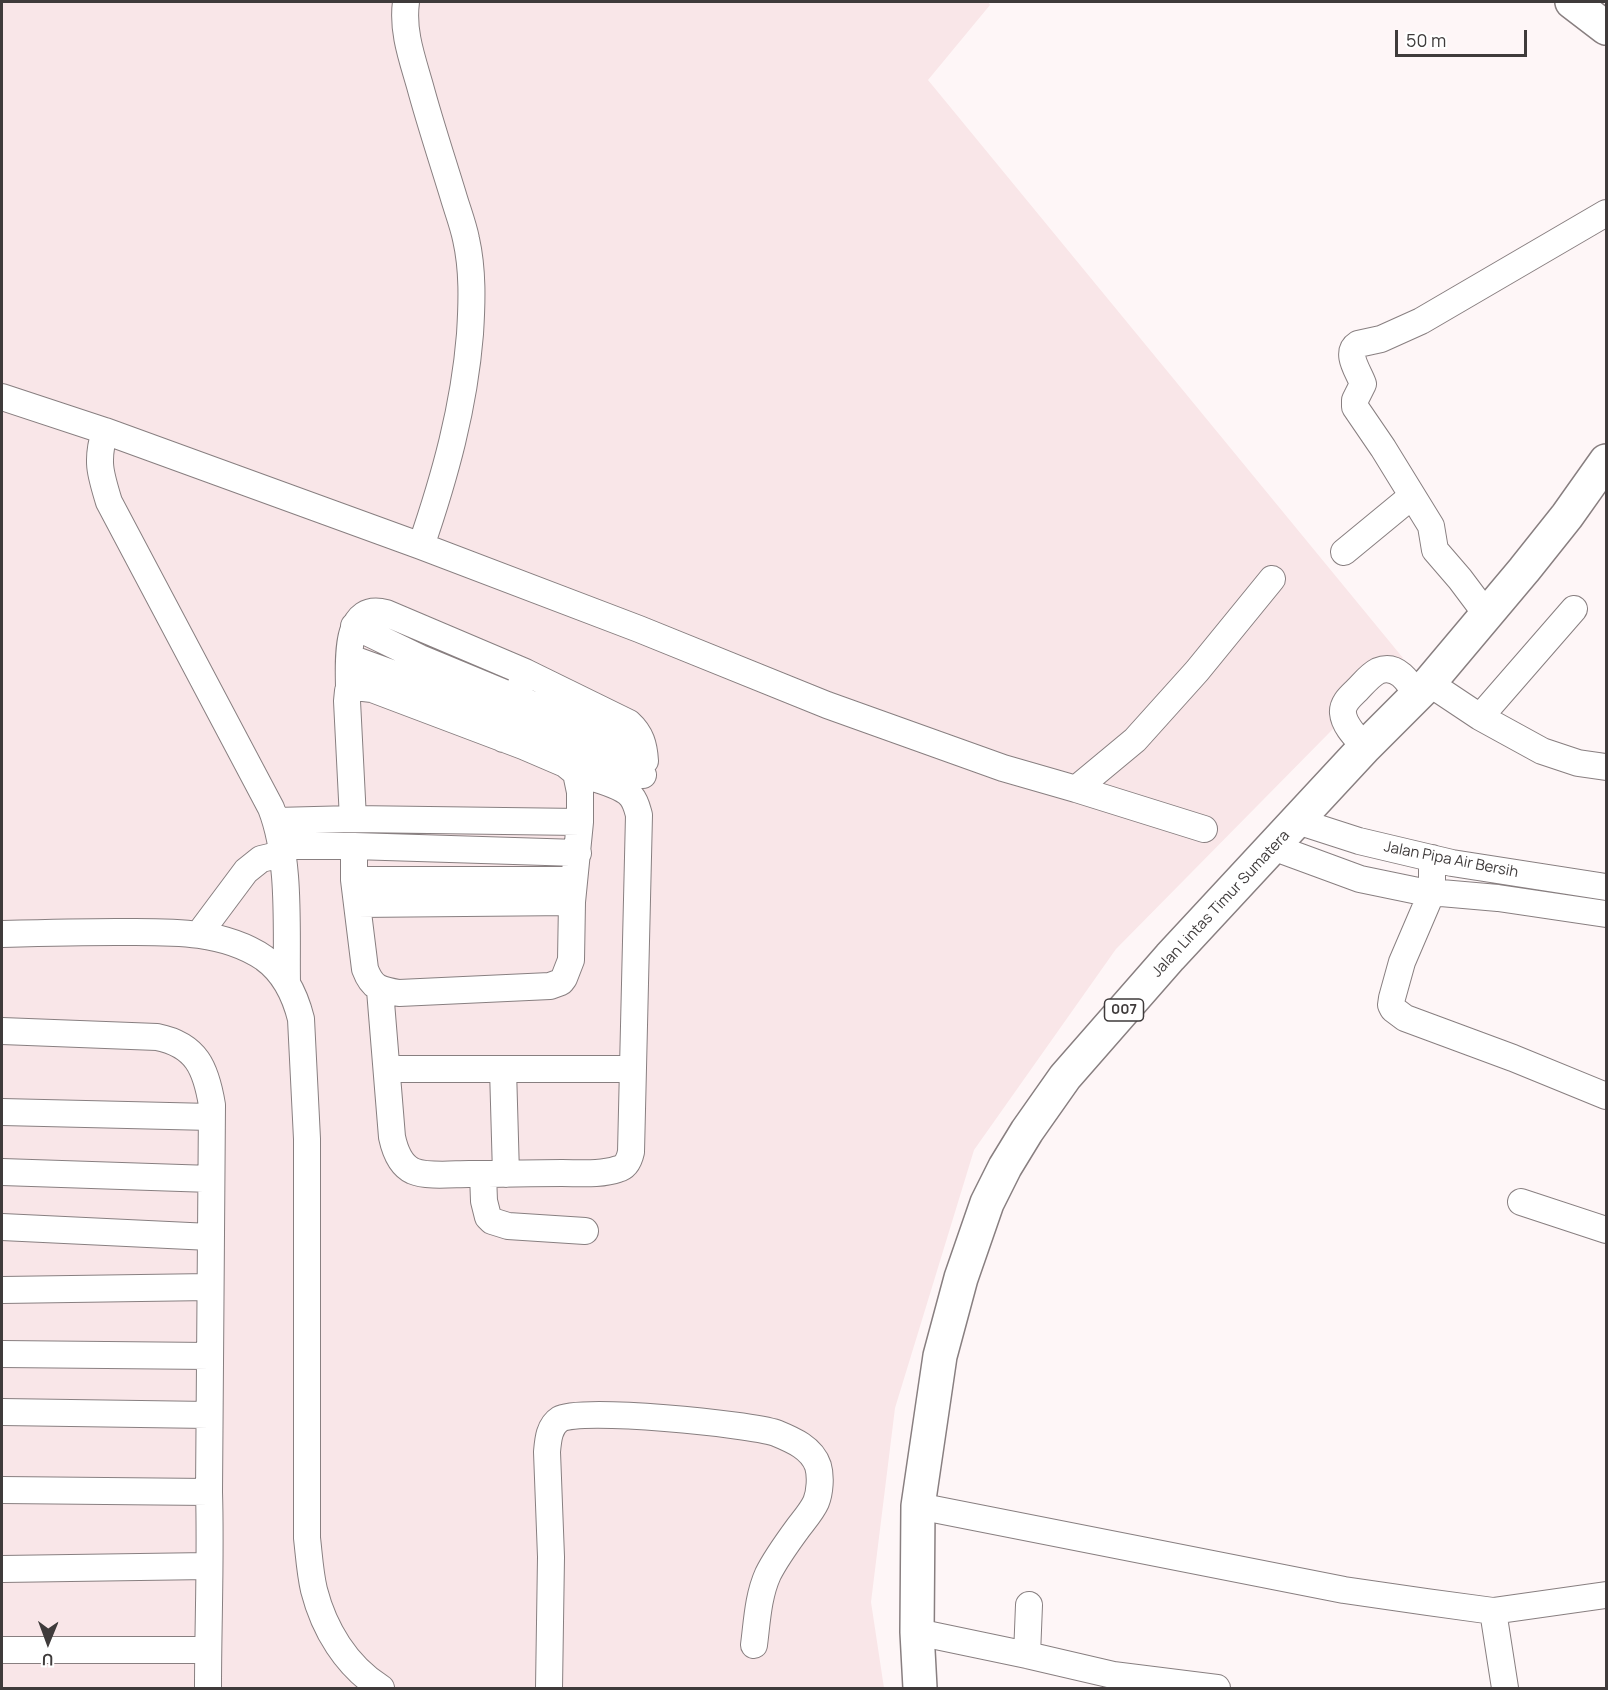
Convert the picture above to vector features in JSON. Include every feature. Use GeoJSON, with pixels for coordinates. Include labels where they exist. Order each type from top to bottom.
{"type":"FeatureCollection","features":[{"type":"Feature","properties":{"kind":"highway"},"geometry":{"type":"LineString","coordinates":[[1572,2],[1606,28]]}},
{"type":"Feature","properties":{"kind":"highway","name":"Jalan Lintas Timur Sumatera"},"geometry":{"type":"LineString","coordinates":[[920,1689],[917,1632],[918,1506],[940,1356],[964,1267],[987,1203],[1005,1167],[1065,1077],[1170,957],[1365,747],[1423,689],[1487,615],[1567,516],[1606,461]]}},
{"type":"Feature","properties":{"kind":"street"},"geometry":{"type":"LineString","coordinates":[[406,2],[406,36],[428,118],[466,238],[472,290],[467,362],[461,405],[442,483],[421,546]]}},
{"type":"Feature","properties":{"kind":"street"},"geometry":{"type":"LineString","coordinates":[[1487,615],[1435,550],[1431,526],[1355,407],[1355,400],[1363,384],[1352,352],[1355,345],[1381,339],[1421,321],[1606,213]]}},
{"type":"Feature","properties":{"kind":"street"},"geometry":{"type":"LineString","coordinates":[[2,397],[105,431],[421,546],[639,629],[827,705],[1003,768],[1203,829]]}},
{"type":"Feature","properties":{"kind":"street"},"geometry":{"type":"LineString","coordinates":[[105,431],[99,459],[109,502],[276,821],[286,900],[287,983]]}},
{"type":"Feature","properties":{"kind":"street"},"geometry":{"type":"LineString","coordinates":[[1344,552],[1412,496]]}},
{"type":"Feature","properties":{"kind":"street"},"geometry":{"type":"LineString","coordinates":[[1076,789],[1135,740],[1197,671],[1272,579]]}},
{"type":"Feature","properties":{"kind":"street"},"geometry":{"type":"LineString","coordinates":[[1480,717],[1574,609]]}},
{"type":"Feature","properties":{"kind":"street"},"geometry":{"type":"LineString","coordinates":[[353,819],[347,693],[351,637],[359,618],[370,612],[380,612],[525,672],[629,723],[637,730],[641,739],[637,806],[640,821],[630,1159],[617,1170],[590,1173],[426,1174],[406,1166],[396,1153],[392,1137],[380,990]]}},
{"type":"Feature","properties":{"kind":"street"},"geometry":{"type":"LineString","coordinates":[[354,626],[420,658],[509,719],[523,746],[565,764],[576,773],[625,791],[640,775]]}},
{"type":"Feature","properties":{"kind":"street"},"geometry":{"type":"LineString","coordinates":[[350,658],[509,719],[640,775]]}},
{"type":"Feature","properties":{"kind":"street"},"geometry":{"type":"LineString","coordinates":[[1365,747],[1345,720],[1343,707],[1349,698],[1376,672],[1390,670],[1542,751],[1578,763],[1606,767]]}},
{"type":"Feature","properties":{"kind":"street"},"geometry":{"type":"LineString","coordinates":[[509,719],[525,672]]}},
{"type":"Feature","properties":{"kind":"street"},"geometry":{"type":"LineString","coordinates":[[349,690],[355,687],[372,689],[509,719]]}},
{"type":"Feature","properties":{"kind":"street"},"geometry":{"type":"LineString","coordinates":[[354,846],[356,892],[365,969],[372,982],[380,990],[399,993],[550,986],[564,978],[571,960],[573,891],[580,822],[580,792],[576,773]]}},
{"type":"Feature","properties":{"kind":"street"},"geometry":{"type":"LineString","coordinates":[[276,821],[353,819],[580,822]]}},
{"type":"Feature","properties":{"kind":"street","name":"Jalan Pipa Air Bersih"},"geometry":{"type":"LineString","coordinates":[[1297,821],[1359,841],[1452,863],[1606,887]]}},
{"type":"Feature","properties":{"kind":"street"},"geometry":{"type":"LineString","coordinates":[[199,934],[246,871],[261,859],[281,850],[354,846],[578,853]]}},
{"type":"Feature","properties":{"kind":"street"},"geometry":{"type":"LineString","coordinates":[[1274,847],[1360,879],[1418,891],[1498,898],[1606,914]]}},
{"type":"Feature","properties":{"kind":"street"},"geometry":{"type":"LineString","coordinates":[[1432,858],[1432,892],[1402,962],[1392,998],[1391,1005],[1395,1011],[1405,1018],[1606,1096]]}},
{"type":"Feature","properties":{"kind":"street"},"geometry":{"type":"LineString","coordinates":[[356,892],[573,891]]}},
{"type":"Feature","properties":{"kind":"street"},"geometry":{"type":"LineString","coordinates":[[2,934],[151,932],[199,934],[219,938],[244,947],[264,958],[278,970],[296,1000],[301,1019],[307,1139],[307,1538],[314,1589],[324,1618],[338,1646],[357,1670],[381,1689]]}},
{"type":"Feature","properties":{"kind":"street"},"geometry":{"type":"LineString","coordinates":[[2,1031],[168,1039],[188,1050],[198,1060],[205,1073],[210,1096],[211,1117],[208,1689]]}},
{"type":"Feature","properties":{"kind":"street"},"geometry":{"type":"LineString","coordinates":[[387,1069],[633,1069]]}},
{"type":"Feature","properties":{"kind":"street"},"geometry":{"type":"LineString","coordinates":[[503,1069],[494,1174],[484,1201],[488,1217],[492,1221],[508,1226],[585,1231]]}},
{"type":"Feature","properties":{"kind":"street"},"geometry":{"type":"LineString","coordinates":[[2,1112],[211,1117]]}},
{"type":"Feature","properties":{"kind":"street"},"geometry":{"type":"LineString","coordinates":[[2,1172],[210,1179]]}},
{"type":"Feature","properties":{"kind":"street"},"geometry":{"type":"LineString","coordinates":[[1521,1202],[1606,1230]]}},
{"type":"Feature","properties":{"kind":"street"},"geometry":{"type":"LineString","coordinates":[[2,1227],[210,1237]]}},
{"type":"Feature","properties":{"kind":"street"},"geometry":{"type":"LineString","coordinates":[[2,1290],[210,1287]]}},
{"type":"Feature","properties":{"kind":"street"},"geometry":{"type":"LineString","coordinates":[[2,1354],[210,1356]]}},
{"type":"Feature","properties":{"kind":"street"},"geometry":{"type":"LineString","coordinates":[[2,1412],[209,1415]]}},
{"type":"Feature","properties":{"kind":"street"},"geometry":{"type":"LineString","coordinates":[[549,1689],[551,1557],[547,1452],[552,1426],[558,1420],[568,1416],[580,1414],[633,1416],[735,1425],[774,1433],[798,1443],[812,1454],[820,1477],[816,1502],[785,1545],[768,1575],[760,1599],[754,1645]]}},
{"type":"Feature","properties":{"kind":"street"},"geometry":{"type":"LineString","coordinates":[[2,1490],[209,1492]]}},
{"type":"Feature","properties":{"kind":"street"},"geometry":{"type":"LineString","coordinates":[[918,1506],[1344,1590],[1493,1611],[1606,1595]]}},
{"type":"Feature","properties":{"kind":"street"},"geometry":{"type":"LineString","coordinates":[[2,1569],[208,1566]]}},
{"type":"Feature","properties":{"kind":"street"},"geometry":{"type":"LineString","coordinates":[[1027,1655],[1029,1605]]}},
{"type":"Feature","properties":{"kind":"street"},"geometry":{"type":"LineString","coordinates":[[1493,1611],[1505,1689]]}},
{"type":"Feature","properties":{"kind":"street"},"geometry":{"type":"LineString","coordinates":[[917,1632],[1113,1675],[1217,1689]]}},
{"type":"Feature","properties":{"kind":"street"},"geometry":{"type":"LineString","coordinates":[[2,1650],[208,1650]]}},
{"type":"Feature","properties":{"kind":"shaded area"},"geometry":{"type":"Polygon","coordinates":[[[2,2],[988,2],[990,5],[928,80],[1403,658],[1116,949],[974,1150],[895,1408],[871,1602],[884,1688],[2,1688],[2,2]]]}}]}
